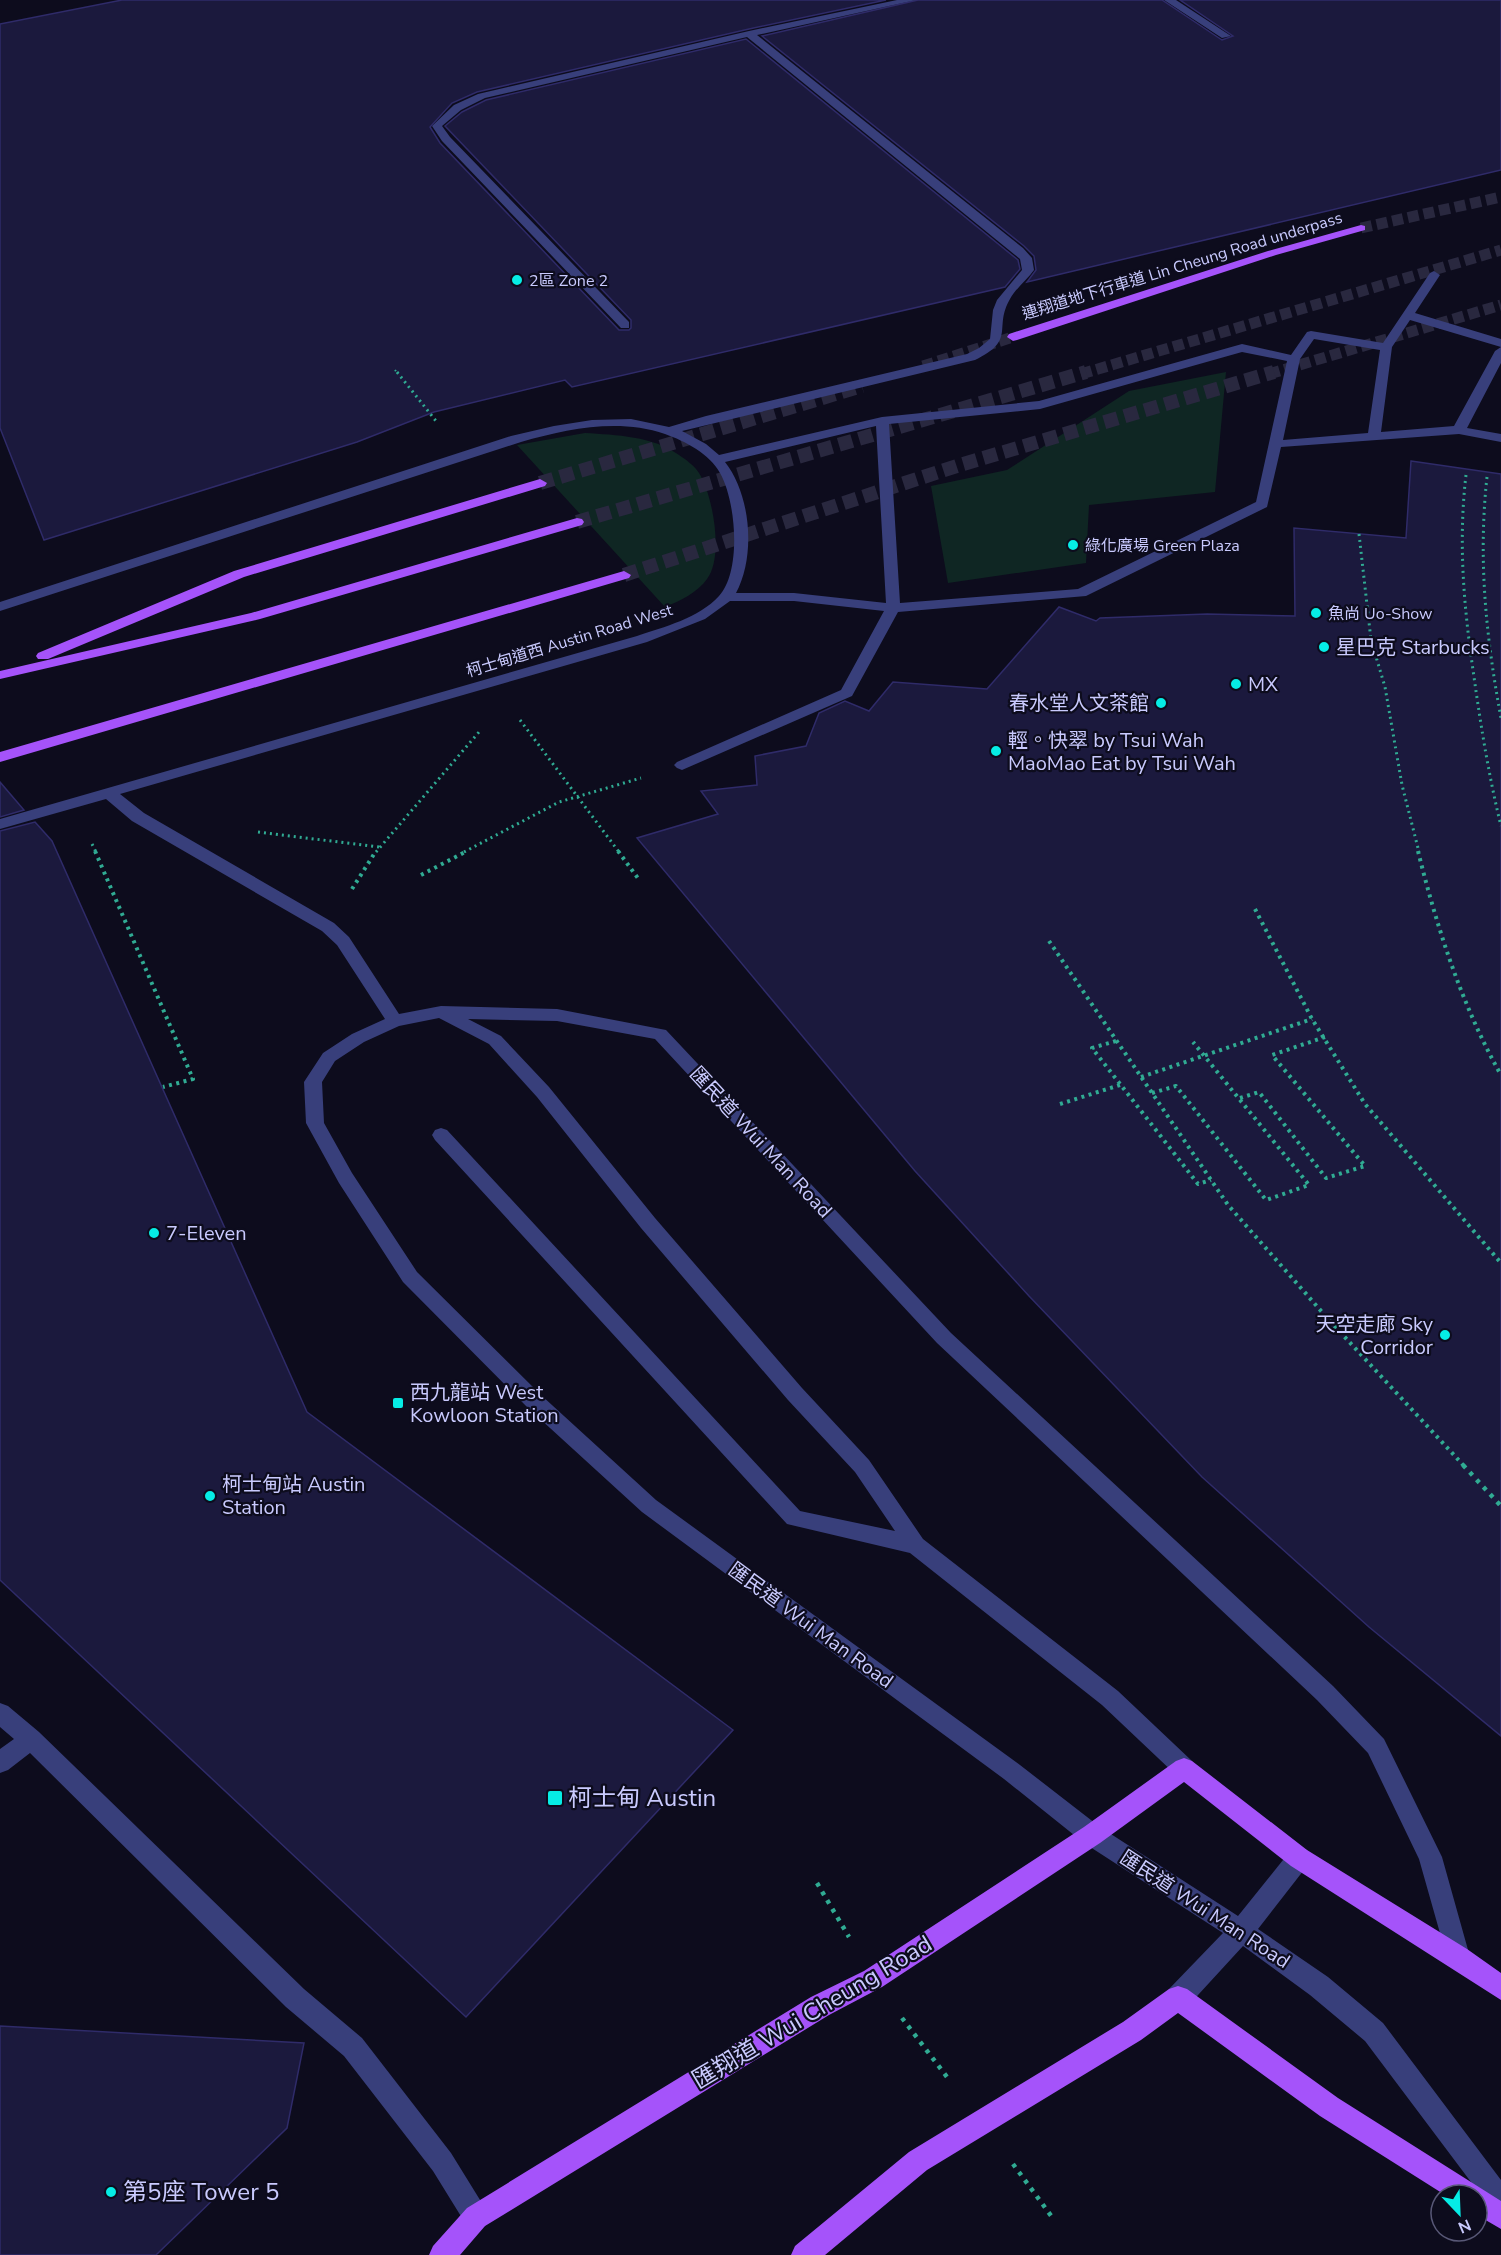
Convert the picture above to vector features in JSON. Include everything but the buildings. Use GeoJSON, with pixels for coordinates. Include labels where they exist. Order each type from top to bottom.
{"type":"FeatureCollection","features":[{"type":"Feature","properties":{"kind":"main road","name":"連翔道地下行車道 Lin Cheung Road underpass"},"geometry":{"type":"LineString","coordinates":[[1013,337],[1272,253],[1361,228]]}},
{"type":"Feature","properties":{"kind":"main road"},"geometry":{"type":"LineString","coordinates":[[0,675],[239,574],[540,483]]}},
{"type":"Feature","properties":{"kind":"main road"},"geometry":{"type":"LineString","coordinates":[[0,675],[255,616],[577,522]]}},
{"type":"Feature","properties":{"kind":"main road"},"geometry":{"type":"LineString","coordinates":[[0,758],[624,575]]}},
{"type":"Feature","properties":{"kind":"main road"},"geometry":{"type":"LineString","coordinates":[[1184,1768],[1299,1858],[1458,1957],[1501,1988]]}},
{"type":"Feature","properties":{"kind":"main road","name":"匯翔道 Wui Cheung Road"},"geometry":{"type":"LineString","coordinates":[[442,2255],[476,2217],[820,2006],[873,1979],[1092,1835],[1184,1768]]}},
{"type":"Feature","properties":{"kind":"main road"},"geometry":{"type":"LineString","coordinates":[[804,2255],[918,2161],[1094,2055],[1178,1998],[1329,2107],[1450,2183]]}},
{"type":"Feature","properties":{"kind":"street"},"geometry":{"type":"LineString","coordinates":[[625,325],[446,140],[437,126],[447,113],[463,103],[482,96],[748,34],[911,0]]}},
{"type":"Feature","properties":{"kind":"street"},"geometry":{"type":"LineString","coordinates":[[1169,0],[1226,36]]}},
{"type":"Feature","properties":{"kind":"street"},"geometry":{"type":"LineString","coordinates":[[670,431],[706,420],[982,353],[997,339],[1003,300],[1028,270],[1026,258],[1019,250],[748,34]]}},
{"type":"Feature","properties":{"kind":"street"},"geometry":{"type":"LineString","coordinates":[[1374,436],[1386,347],[1434,275]]}},
{"type":"Feature","properties":{"kind":"street"},"geometry":{"type":"LineString","coordinates":[[1408,315],[1501,343]]}},
{"type":"Feature","properties":{"kind":"street"},"geometry":{"type":"LineString","coordinates":[[726,597],[794,597],[893,609],[1081,593],[1262,504],[1294,359],[1311,335],[1386,347]]}},
{"type":"Feature","properties":{"kind":"street"},"geometry":{"type":"LineString","coordinates":[[716,460],[882,421],[1040,405],[1242,348],[1294,359]]}},
{"type":"Feature","properties":{"kind":"street"},"geometry":{"type":"LineString","coordinates":[[1459,430],[1501,351]]}},
{"type":"Feature","properties":{"kind":"street"},"geometry":{"type":"LineString","coordinates":[[682,765],[847,693],[893,609],[882,421]]}},
{"type":"Feature","properties":{"kind":"street","name":"柯士甸道西 Austin Road West"},"geometry":{"type":"LineString","coordinates":[[0,607],[548,430],[582,424],[620,422],[670,431],[690,441],[716,460],[726,472],[734,488],[742,553],[738,575],[726,597],[704,614],[676,628],[0,824]]}},
{"type":"Feature","properties":{"kind":"street"},"geometry":{"type":"LineString","coordinates":[[1275,444],[1459,430],[1501,438]]}},
{"type":"Feature","properties":{"kind":"street"},"geometry":{"type":"LineString","coordinates":[[108,793],[138,817],[328,927],[343,941],[395,1021]]}},
{"type":"Feature","properties":{"kind":"street"},"geometry":{"type":"LineString","coordinates":[[441,1012],[495,1040],[543,1092],[648,1223],[795,1394],[862,1466],[916,1545],[1110,1698],[1184,1768]]}},
{"type":"Feature","properties":{"kind":"street","name":"匯民道 Wui Man Road"},"geometry":{"type":"LineString","coordinates":[[1458,1957],[1430,1857],[1376,1746],[1325,1693],[944,1338],[660,1034],[557,1015],[441,1012],[395,1021],[358,1038],[329,1058],[313,1082],[315,1122],[345,1178],[410,1277],[534,1401],[649,1506],[1012,1772],[1092,1835],[1241,1931],[1319,1986],[1374,2032],[1501,2201]]}},
{"type":"Feature","properties":{"kind":"street"},"geometry":{"type":"LineString","coordinates":[[441,1135],[794,1518],[916,1545]]}},
{"type":"Feature","properties":{"kind":"street"},"geometry":{"type":"LineString","coordinates":[[0,1713],[31,1739],[295,1998],[353,2046],[442,2162],[476,2217]]}},
{"type":"Feature","properties":{"kind":"street"},"geometry":{"type":"LineString","coordinates":[[0,1763],[31,1739]]}},
{"type":"Feature","properties":{"kind":"street"},"geometry":{"type":"LineString","coordinates":[[1178,1998],[1241,1931],[1299,1858]]}},
{"type":"Feature","properties":{"kind":"path"},"geometry":{"type":"LineString","coordinates":[[395,370],[437,423]]}},
{"type":"Feature","properties":{"kind":"path"},"geometry":{"type":"LineString","coordinates":[[1459,430],[1467,469],[1462,499],[1462,578],[1487,772],[1501,826]]}},
{"type":"Feature","properties":{"kind":"path"},"geometry":{"type":"LineString","coordinates":[[1487,434],[1488,472],[1483,504],[1481,579],[1488,652],[1501,718]]}},
{"type":"Feature","properties":{"kind":"path"},"geometry":{"type":"LineString","coordinates":[[1359,534],[1371,640],[1385,687],[1402,786],[1430,898],[1478,1034],[1501,1075]]}},
{"type":"Feature","properties":{"kind":"path"},"geometry":{"type":"LineString","coordinates":[[517,716],[640,881]]}},
{"type":"Feature","properties":{"kind":"path"},"geometry":{"type":"LineString","coordinates":[[328,927],[379,847],[483,728]]}},
{"type":"Feature","properties":{"kind":"path"},"geometry":{"type":"LineString","coordinates":[[421,875],[559,802],[619,786]]}},
{"type":"Feature","properties":{"kind":"path"},"geometry":{"type":"LineString","coordinates":[[91,842],[193,1079],[163,1088]]}},
{"type":"Feature","properties":{"kind":"path"},"geometry":{"type":"LineString","coordinates":[[1255,909],[1312,1018],[1365,1104],[1501,1263]]}},
{"type":"Feature","properties":{"kind":"path"},"geometry":{"type":"LineString","coordinates":[[1049,941],[1228,1205],[1329,1320],[1501,1506]]}},
{"type":"Feature","properties":{"kind":"path"},"geometry":{"type":"LineString","coordinates":[[1141,1077],[1312,1018]]}},
{"type":"Feature","properties":{"kind":"path"},"geometry":{"type":"LineString","coordinates":[[1240,1098],[1259,1092],[1326,1178],[1365,1166],[1272,1055],[1325,1037]]}},
{"type":"Feature","properties":{"kind":"path"},"geometry":{"type":"LineString","coordinates":[[1116,1041],[1092,1048],[1197,1184],[1211,1180]]}},
{"type":"Feature","properties":{"kind":"path"},"geometry":{"type":"LineString","coordinates":[[1152,1093],[1176,1086],[1266,1200],[1310,1185],[1193,1042]]}},
{"type":"Feature","properties":{"kind":"path"},"geometry":{"type":"LineString","coordinates":[[1060,1104],[1120,1085]]}},
{"type":"Feature","properties":{"kind":"path"},"geometry":{"type":"LineString","coordinates":[[817,1883],[873,1979],[1052,2217]]}},
{"type":"Feature","properties":{"kind":"green space"},"geometry":{"type":"Polygon","coordinates":[[[1226,372],[1215,492],[1089,505],[1086,563],[948,583],[931,486],[1007,470],[1129,391],[1226,372]]]}},
{"type":"Feature","properties":{"kind":"green space"},"geometry":{"type":"Polygon","coordinates":[[[585,433],[634,438],[658,444],[684,459],[699,473],[709,496],[712,510],[715,526],[715,556],[707,579],[688,596],[665,607],[517,445],[585,433]]]}},
{"type":"Feature","properties":{"kind":"tunnel"},"geometry":{"type":"LineString","coordinates":[[1361,228],[1501,197]]}},
{"type":"Feature","properties":{"kind":"tunnel"},"geometry":{"type":"LineString","coordinates":[[1081,374],[1501,250]]}},
{"type":"Feature","properties":{"kind":"tunnel"},"geometry":{"type":"LineString","coordinates":[[1269,374],[1501,305]]}},
{"type":"Feature","properties":{"kind":"tunnel"},"geometry":{"type":"LineString","coordinates":[[923,366],[1013,337]]}},
{"type":"Feature","properties":{"kind":"tunnel"},"geometry":{"type":"LineString","coordinates":[[577,522],[1086,372]]}},
{"type":"Feature","properties":{"kind":"tunnel"},"geometry":{"type":"LineString","coordinates":[[624,575],[960,465],[1274,372]]}},
{"type":"Feature","properties":{"kind":"tunnel"},"geometry":{"type":"LineString","coordinates":[[540,483],[862,386]]}},
{"type":"Feature","properties":{"kind":"place","name":"2區 Zone 2"},"geometry":{"type":"Point","coordinates":[517,280]}},
{"type":"Feature","properties":{"kind":"place","name":"綠化廣場 Green Plaza"},"geometry":{"type":"Point","coordinates":[1073,545]}},
{"type":"Feature","properties":{"kind":"place","name":"魚尚 Uo-Show"},"geometry":{"type":"Point","coordinates":[1316,613]}},
{"type":"Feature","properties":{"kind":"place","name":"星巴克 Starbucks"},"geometry":{"type":"Point","coordinates":[1324,647]}},
{"type":"Feature","properties":{"kind":"place","name":"MX"},"geometry":{"type":"Point","coordinates":[1236,684]}},
{"type":"Feature","properties":{"kind":"place","name":"春水堂人文茶館"},"geometry":{"type":"Point","coordinates":[1161,703]}},
{"type":"Feature","properties":{"kind":"place","name":"輕。快翠 by Tsui Wah MaoMao Eat by Tsui Wah"},"geometry":{"type":"Point","coordinates":[996,751]}},
{"type":"Feature","properties":{"kind":"place","name":"7-Eleven"},"geometry":{"type":"Point","coordinates":[154,1233]}},
{"type":"Feature","properties":{"kind":"place","name":"天空走廊 Sky Corridor"},"geometry":{"type":"Point","coordinates":[1445,1335]}},
{"type":"Feature","properties":{"kind":"place","name":"西九龍站 West Kowloon Station"},"geometry":{"type":"Point","coordinates":[398,1403]}},
{"type":"Feature","properties":{"kind":"place","name":"柯士甸站 Austin Station"},"geometry":{"type":"Point","coordinates":[210,1496]}},
{"type":"Feature","properties":{"kind":"place","name":"柯士甸 Austin"},"geometry":{"type":"Point","coordinates":[555,1798]}},
{"type":"Feature","properties":{"kind":"place","name":"第5座 Tower 5"},"geometry":{"type":"Point","coordinates":[111,2192]}}]}
